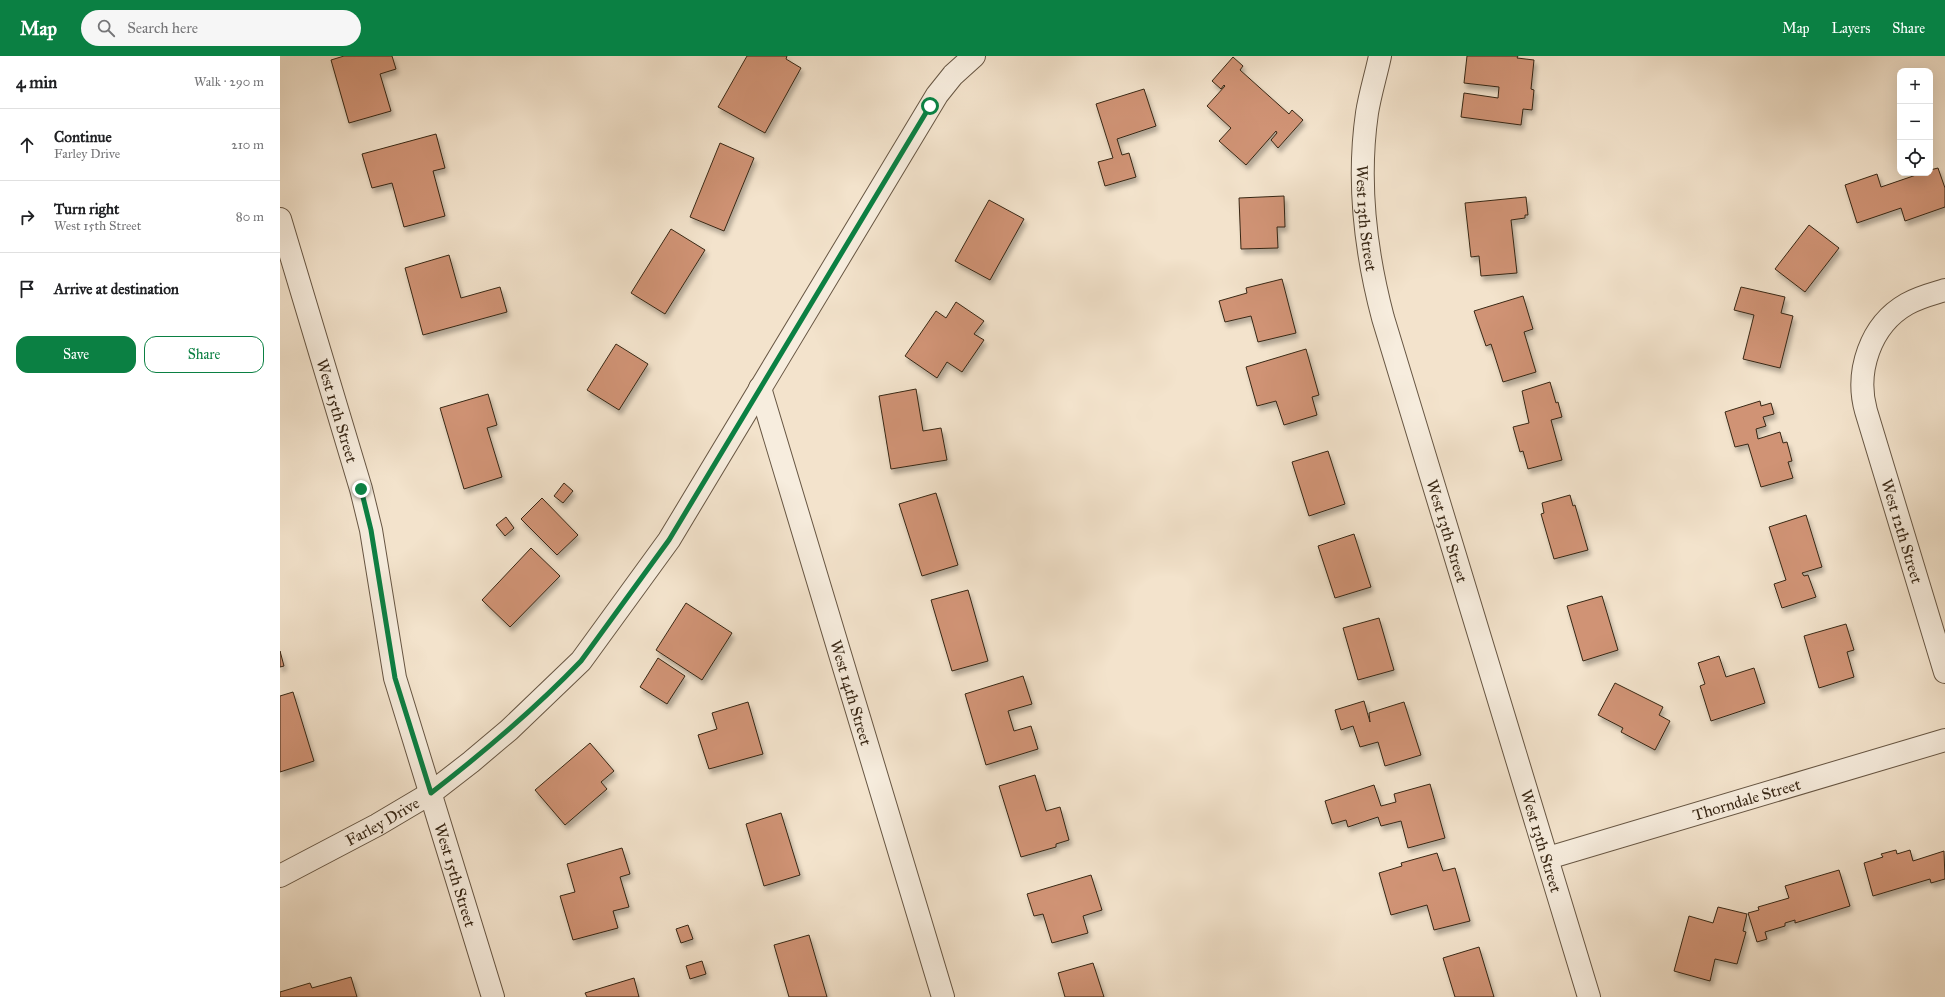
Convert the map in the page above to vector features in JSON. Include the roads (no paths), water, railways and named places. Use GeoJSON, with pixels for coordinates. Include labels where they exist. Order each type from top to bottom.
{"type":"FeatureCollection","features":[{"type":"Feature","properties":{"kind":"street","name":"Farley Drive"},"geometry":{"type":"LineString","coordinates":[[280,876],[377,825],[431,793],[509,730],[581,661],[669,540],[937,95],[953,75],[974,56]]}},
{"type":"Feature","properties":{"kind":"street","name":"West 13th Street"},"geometry":{"type":"LineString","coordinates":[[1380,56],[1367,113],[1363,177],[1366,234],[1373,280],[1385,325],[1589,997]]}},
{"type":"Feature","properties":{"kind":"street","name":"West 15th Street"},"geometry":{"type":"LineString","coordinates":[[280,219],[361,489],[371,530],[395,678],[493,997]]}},
{"type":"Feature","properties":{"kind":"street","name":"West 12th Street"},"geometry":{"type":"LineString","coordinates":[[1945,290],[1908,303],[1883,324],[1871,344],[1862,373],[1861,389],[1866,411],[1945,672]]}},
{"type":"Feature","properties":{"kind":"street","name":"West 14th Street"},"geometry":{"type":"LineString","coordinates":[[760,388],[943,997]]}},
{"type":"Feature","properties":{"kind":"street","name":"Thorndale Street"},"geometry":{"type":"LineString","coordinates":[[1548,858],[1945,740]]}}]}
